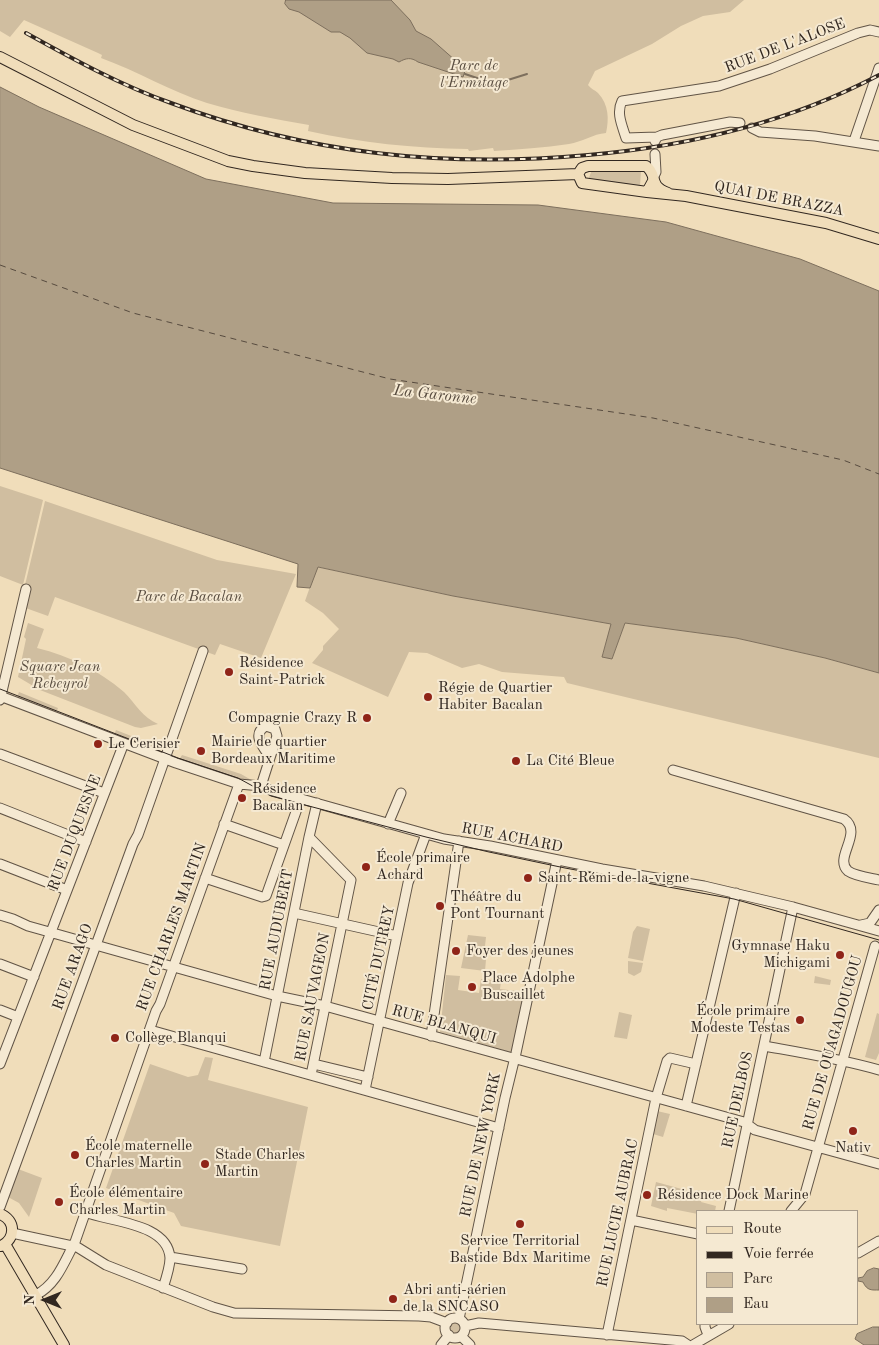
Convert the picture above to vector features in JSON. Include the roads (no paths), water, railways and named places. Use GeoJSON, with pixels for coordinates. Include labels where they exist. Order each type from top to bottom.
{"type":"FeatureCollection","features":[{"type":"Feature","properties":{"kind":"main road"},"geometry":{"type":"LineString","coordinates":[[0,57],[132,125],[228,161],[276,170],[354,177],[448,179],[578,174],[582,168],[588,166],[646,166],[651,171],[653,180],[647,192]]}},
{"type":"Feature","properties":{"kind":"main road","name":"QUAI DE BRAZZA"},"geometry":{"type":"LineString","coordinates":[[578,174],[582,183],[673,195],[826,223],[879,239]]}},
{"type":"Feature","properties":{"kind":"main road","name":"QUAI DE BRAZZA"},"geometry":{"type":"LineString","coordinates":[[653,180],[659,189],[673,195]]}},
{"type":"Feature","properties":{"kind":"main road"},"geometry":{"type":"LineString","coordinates":[[0,1214],[8,1218],[11,1223],[12,1233],[11,1238],[3,1245],[36,1295],[64,1345]]}},
{"type":"Feature","properties":{"kind":"street","name":"RUE DE L'ALOSE"},"geometry":{"type":"LineString","coordinates":[[740,123],[730,122],[656,139],[626,138],[619,114],[619,107],[622,101],[719,86],[770,69],[858,33],[870,30],[879,32]]}},
{"type":"Feature","properties":{"kind":"street"},"geometry":{"type":"LineString","coordinates":[[854,141],[876,86],[879,68]]}},
{"type":"Feature","properties":{"kind":"street"},"geometry":{"type":"LineString","coordinates":[[752,128],[760,132],[854,141],[879,146]]}},
{"type":"Feature","properties":{"kind":"street"},"geometry":{"type":"LineString","coordinates":[[646,166],[652,164],[655,156],[656,172],[653,180]]}},
{"type":"Feature","properties":{"kind":"street"},"geometry":{"type":"LineString","coordinates":[[0,697],[26,588]]}},
{"type":"Feature","properties":{"kind":"street","name":"RUE ARAGO"},"geometry":{"type":"LineString","coordinates":[[0,1207],[133,844],[138,835],[203,651]]}},
{"type":"Feature","properties":{"kind":"street","name":"RUE ACHARD"},"geometry":{"type":"LineString","coordinates":[[0,697],[165,759],[239,784],[261,786],[388,824],[426,834],[602,869],[691,883],[793,907],[879,931]]}},
{"type":"Feature","properties":{"kind":"street","name":"RUE DUQUESNE"},"geometry":{"type":"LineString","coordinates":[[1,1061],[124,743]]}},
{"type":"Feature","properties":{"kind":"street"},"geometry":{"type":"LineString","coordinates":[[0,754],[104,793]]}},
{"type":"Feature","properties":{"kind":"street"},"geometry":{"type":"LineString","coordinates":[[261,786],[270,757]]}},
{"type":"Feature","properties":{"kind":"street"},"geometry":{"type":"LineString","coordinates":[[672,770],[844,819],[849,824],[851,832],[844,860],[846,867],[852,873],[879,880]]}},
{"type":"Feature","properties":{"kind":"street","name":"RUE CHARLES MARTIN"},"geometry":{"type":"LineString","coordinates":[[36,1295],[43,1291],[59,1274],[73,1246],[239,784]]}},
{"type":"Feature","properties":{"kind":"street"},"geometry":{"type":"LineString","coordinates":[[388,824],[401,793]]}},
{"type":"Feature","properties":{"kind":"street","name":"RUE AUDUBERT"},"geometry":{"type":"LineString","coordinates":[[264,1062],[309,837],[318,803]]}},
{"type":"Feature","properties":{"kind":"street"},"geometry":{"type":"LineString","coordinates":[[0,808],[86,842]]}},
{"type":"Feature","properties":{"kind":"street"},"geometry":{"type":"LineString","coordinates":[[205,878],[262,897],[266,896],[297,810]]}},
{"type":"Feature","properties":{"kind":"street"},"geometry":{"type":"LineString","coordinates":[[224,824],[284,845]]}},
{"type":"Feature","properties":{"kind":"street","name":"CITÉ DUTREY"},"geometry":{"type":"LineString","coordinates":[[365,1090],[408,883],[426,834]]}},
{"type":"Feature","properties":{"kind":"street","name":"RUE SAUVAGEON"},"geometry":{"type":"LineString","coordinates":[[309,837],[351,880],[311,1075]]}},
{"type":"Feature","properties":{"kind":"street"},"geometry":{"type":"LineString","coordinates":[[431,1036],[458,840]]}},
{"type":"Feature","properties":{"kind":"street","name":"RUE DE NEW YORK"},"geometry":{"type":"LineString","coordinates":[[462,1323],[499,1128],[557,860]]}},
{"type":"Feature","properties":{"kind":"street"},"geometry":{"type":"LineString","coordinates":[[0,864],[67,890]]}},
{"type":"Feature","properties":{"kind":"street"},"geometry":{"type":"LineString","coordinates":[[686,1106],[736,893]]}},
{"type":"Feature","properties":{"kind":"street","name":"RUE DELBOS"},"geometry":{"type":"LineString","coordinates":[[729,1210],[793,907]]}},
{"type":"Feature","properties":{"kind":"street"},"geometry":{"type":"LineString","coordinates":[[861,925],[870,923],[879,910]]}},
{"type":"Feature","properties":{"kind":"street"},"geometry":{"type":"LineString","coordinates":[[294,913],[397,936]]}},
{"type":"Feature","properties":{"kind":"street","name":"RUE BLANQUI"},"geometry":{"type":"LineString","coordinates":[[0,915],[51,932],[277,996],[380,1020],[500,1056],[515,1058],[748,1123],[755,1130],[879,1164]]}},
{"type":"Feature","properties":{"kind":"street"},"geometry":{"type":"LineString","coordinates":[[879,916],[879,931]]}},
{"type":"Feature","properties":{"kind":"street","name":"RUE DE OUAGADOUGOU"},"geometry":{"type":"LineString","coordinates":[[792,1210],[805,1195],[875,946]]}},
{"type":"Feature","properties":{"kind":"street"},"geometry":{"type":"LineString","coordinates":[[0,964],[34,977]]}},
{"type":"Feature","properties":{"kind":"street"},"geometry":{"type":"LineString","coordinates":[[0,1010],[18,1017]]}},
{"type":"Feature","properties":{"kind":"street"},"geometry":{"type":"LineString","coordinates":[[150,1030],[499,1128]]}},
{"type":"Feature","properties":{"kind":"street"},"geometry":{"type":"LineString","coordinates":[[764,1046],[843,1060],[879,1070]]}},
{"type":"Feature","properties":{"kind":"street","name":"RUE LUCIE AUBRAC"},"geometry":{"type":"LineString","coordinates":[[607,1335],[656,1098],[668,1059],[696,1064]]}},
{"type":"Feature","properties":{"kind":"street"},"geometry":{"type":"LineString","coordinates":[[314,1064],[368,1077]]}},
{"type":"Feature","properties":{"kind":"street"},"geometry":{"type":"LineString","coordinates":[[86,1212],[157,1234],[165,1243],[170,1257],[163,1288]]}},
{"type":"Feature","properties":{"kind":"street"},"geometry":{"type":"LineString","coordinates":[[631,1220],[696,1234]]}},
{"type":"Feature","properties":{"kind":"street"},"geometry":{"type":"LineString","coordinates":[[12,1233],[73,1246],[84,1250],[96,1260],[106,1265],[163,1288],[234,1313],[419,1316],[431,1317],[447,1323]]}},
{"type":"Feature","properties":{"kind":"street"},"geometry":{"type":"LineString","coordinates":[[859,1252],[879,1241]]}},
{"type":"Feature","properties":{"kind":"street"},"geometry":{"type":"LineString","coordinates":[[170,1257],[242,1270]]}},
{"type":"Feature","properties":{"kind":"street"},"geometry":{"type":"LineString","coordinates":[[447,1323],[454,1319],[462,1323],[682,1341],[688,1345]]}},
{"type":"Feature","properties":{"kind":"street"},"geometry":{"type":"LineString","coordinates":[[447,1323],[446,1330],[448,1336]]}},
{"type":"Feature","properties":{"kind":"street"},"geometry":{"type":"LineString","coordinates":[[448,1336],[455,1338],[462,1336],[465,1330],[462,1323]]}},
{"type":"Feature","properties":{"kind":"street"},"geometry":{"type":"LineString","coordinates":[[706,1325],[708,1335]]}},
{"type":"Feature","properties":{"kind":"street"},"geometry":{"type":"LineString","coordinates":[[693,1345],[727,1325]]}},
{"type":"Feature","properties":{"kind":"street"},"geometry":{"type":"LineString","coordinates":[[441,1345],[448,1336]]}},
{"type":"Feature","properties":{"kind":"street"},"geometry":{"type":"LineString","coordinates":[[462,1336],[470,1345]]}},
{"type":"Feature","properties":{"kind":"water"},"geometry":{"type":"Polygon","coordinates":[[[286,0],[391,0],[410,20],[416,31],[431,39],[456,61],[465,71],[463,77],[411,59],[399,62],[367,53],[340,32],[331,32],[299,12],[289,9],[285,4],[286,0]]]}},
{"type":"Feature","properties":{"kind":"water","name":"La Garonne"},"geometry":{"type":"Polygon","coordinates":[[[0,87],[39,107],[206,179],[333,203],[538,205],[666,222],[800,259],[879,291],[879,673],[825,658],[736,638],[625,623],[612,659],[602,657],[611,624],[453,596],[318,567],[310,588],[297,587],[298,564],[0,468],[0,87]]]}},
{"type":"Feature","properties":{"kind":"water"},"geometry":{"type":"Polygon","coordinates":[[[874,1268],[879,1269],[879,1290],[870,1289],[863,1282],[859,1281],[859,1278],[863,1277],[867,1271],[874,1268]]]}},
{"type":"Feature","properties":{"kind":"water"},"geometry":{"type":"Polygon","coordinates":[[[873,1327],[879,1327],[879,1345],[864,1345],[855,1339],[857,1334],[873,1327]]]}},
{"type":"Feature","properties":{"kind":"waterway"},"geometry":{"type":"LineString","coordinates":[[465,74],[495,84],[527,74]]}},
{"type":"Feature","properties":{"kind":"tram line"},"geometry":{"type":"LineString","coordinates":[[0,689],[178,758],[238,778],[271,796],[489,852],[734,899],[879,940]]}},
{"type":"Feature","properties":{"kind":"railway"},"geometry":{"type":"LineString","coordinates":[[26,33],[79,62],[133,88],[222,120],[325,145],[376,153],[428,158],[534,159],[626,151],[664,145],[738,130],[774,119],[845,92],[879,75]]}},
{"type":"Feature","properties":{"kind":"place","name":"Résidence Saint-Patrick"},"geometry":{"type":"Point","coordinates":[229,672]}},
{"type":"Feature","properties":{"kind":"place","name":"Régie de Quartier Habiter Bacalan"},"geometry":{"type":"Point","coordinates":[428,697]}},
{"type":"Feature","properties":{"kind":"place","name":"Compagnie Crazy R"},"geometry":{"type":"Point","coordinates":[367,718]}},
{"type":"Feature","properties":{"kind":"place","name":"Le Cerisier"},"geometry":{"type":"Point","coordinates":[98,744]}},
{"type":"Feature","properties":{"kind":"place","name":"Mairie de quartier Bordeaux Maritime"},"geometry":{"type":"Point","coordinates":[201,751]}},
{"type":"Feature","properties":{"kind":"place","name":"La Cité Bleue"},"geometry":{"type":"Point","coordinates":[516,761]}},
{"type":"Feature","properties":{"kind":"place","name":"Résidence Bacalan"},"geometry":{"type":"Point","coordinates":[242,798]}},
{"type":"Feature","properties":{"kind":"place","name":"École primaire Achard"},"geometry":{"type":"Point","coordinates":[366,867]}},
{"type":"Feature","properties":{"kind":"place","name":"Saint-Rémi-de-la-vigne"},"geometry":{"type":"Point","coordinates":[528,878]}},
{"type":"Feature","properties":{"kind":"place","name":"Théâtre du Pont Tournant"},"geometry":{"type":"Point","coordinates":[440,906]}},
{"type":"Feature","properties":{"kind":"place","name":"Foyer des jeunes"},"geometry":{"type":"Point","coordinates":[456,951]}},
{"type":"Feature","properties":{"kind":"place","name":"Gymnase Haku Michigami"},"geometry":{"type":"Point","coordinates":[840,955]}},
{"type":"Feature","properties":{"kind":"place","name":"Place Adolphe Buscaillet"},"geometry":{"type":"Point","coordinates":[472,987]}},
{"type":"Feature","properties":{"kind":"place","name":"École primaire Modeste Testas"},"geometry":{"type":"Point","coordinates":[800,1020]}},
{"type":"Feature","properties":{"kind":"place","name":"Collège Blanqui"},"geometry":{"type":"Point","coordinates":[115,1038]}},
{"type":"Feature","properties":{"kind":"place","name":"Nativ"},"geometry":{"type":"Point","coordinates":[853,1131]}},
{"type":"Feature","properties":{"kind":"place","name":"École maternelle Charles Martin"},"geometry":{"type":"Point","coordinates":[75,1155]}},
{"type":"Feature","properties":{"kind":"place","name":"Stade Charles Martin"},"geometry":{"type":"Point","coordinates":[205,1164]}},
{"type":"Feature","properties":{"kind":"place","name":"Résidence Dock Marine"},"geometry":{"type":"Point","coordinates":[647,1195]}},
{"type":"Feature","properties":{"kind":"place","name":"École élémentaire Charles Martin"},"geometry":{"type":"Point","coordinates":[59,1202]}},
{"type":"Feature","properties":{"kind":"place","name":"Service Territorial Bastide Bdx Maritime"},"geometry":{"type":"Point","coordinates":[520,1224]}},
{"type":"Feature","properties":{"kind":"place","name":"Abri anti-aérien de la SNCASO"},"geometry":{"type":"Point","coordinates":[393,1299]}},
{"type":"Feature","properties":{"kind":"park label","name":"Parc de l'Ermitage"},"geometry":{"type":"Point","coordinates":[474,74]}},
{"type":"Feature","properties":{"kind":"park label","name":"Parc de Bacalan"},"geometry":{"type":"Point","coordinates":[189,597]}},
{"type":"Feature","properties":{"kind":"park label","name":"Square Jean Rebeyrol"},"geometry":{"type":"Point","coordinates":[60,676]}}]}
